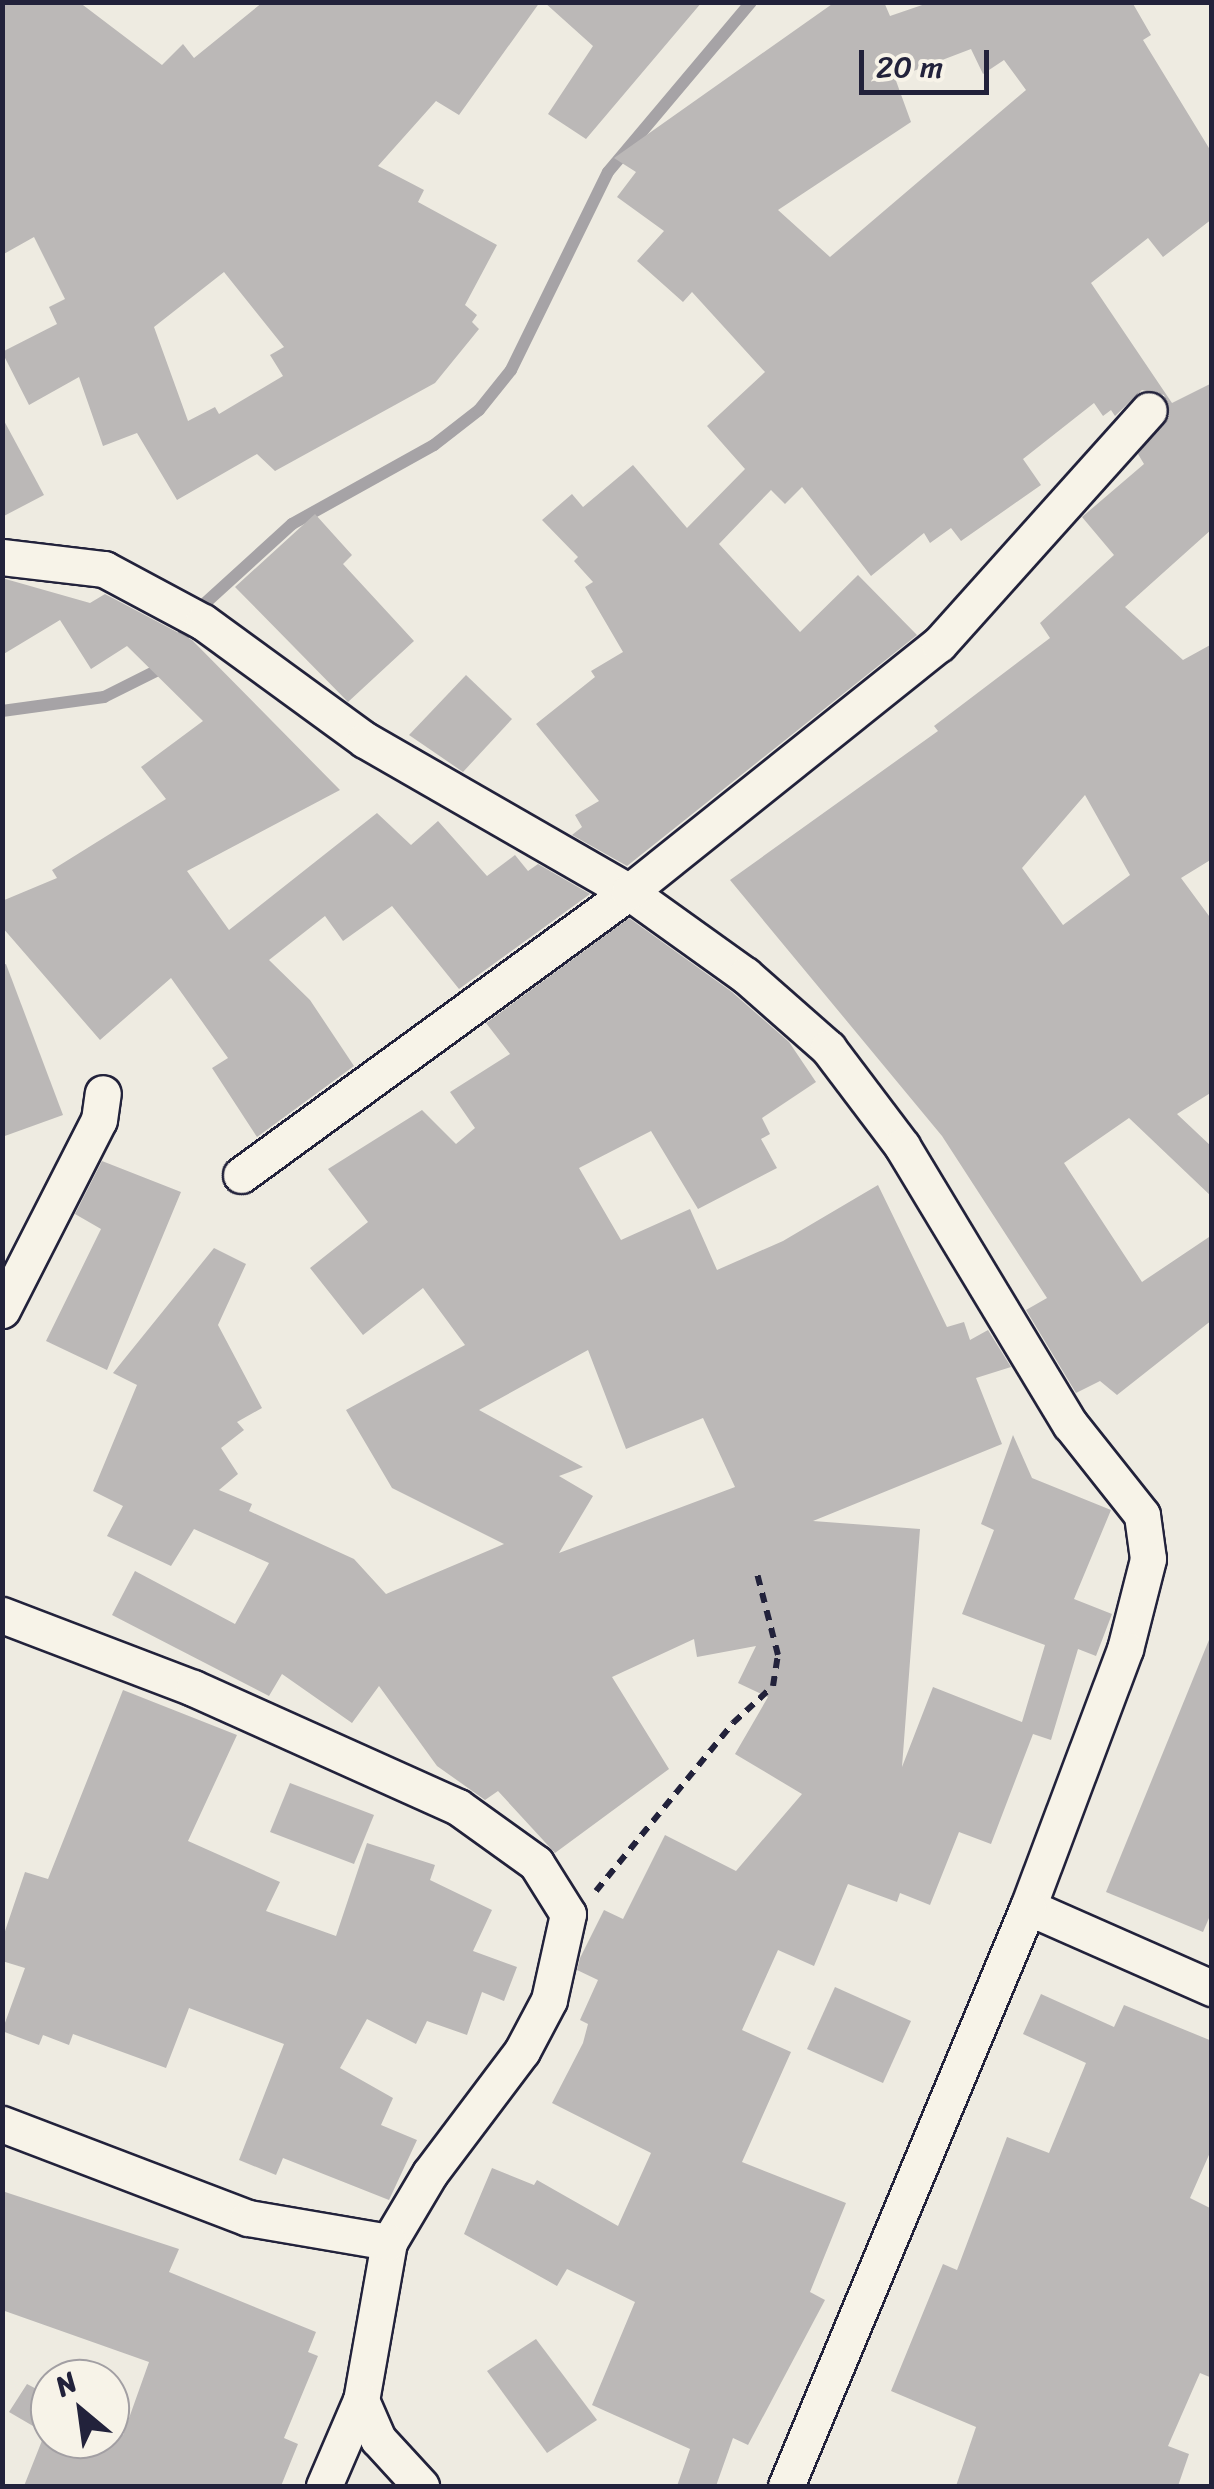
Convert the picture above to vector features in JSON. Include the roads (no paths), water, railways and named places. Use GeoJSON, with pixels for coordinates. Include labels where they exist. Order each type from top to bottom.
{"type":"FeatureCollection","features":[{"type":"Feature","properties":{"kind":"street"},"geometry":{"type":"LineString","coordinates":[[241,1175],[629,892],[940,644],[1150,410]]}},
{"type":"Feature","properties":{"kind":"street"},"geometry":{"type":"LineString","coordinates":[[2,557],[104,569],[203,622],[364,740],[629,892],[745,975],[828,1048],[902,1146],[1070,1424],[1142,1514],[1148,1559],[1124,1649],[1028,1907],[786,2486]]}},
{"type":"Feature","properties":{"kind":"street"},"geometry":{"type":"LineString","coordinates":[[2,1310],[100,1120],[103,1093]]}},
{"type":"Feature","properties":{"kind":"street"},"geometry":{"type":"LineString","coordinates":[[2,1615],[192,1688],[458,1808],[536,1864],[568,1914],[549,2000],[522,2052],[430,2173],[389,2242],[361,2400],[324,2486]]}},
{"type":"Feature","properties":{"kind":"street"},"geometry":{"type":"LineString","coordinates":[[1028,1907],[1212,1988]]}},
{"type":"Feature","properties":{"kind":"street"},"geometry":{"type":"LineString","coordinates":[[2,2124],[248,2218],[389,2242]]}},
{"type":"Feature","properties":{"kind":"street"},"geometry":{"type":"LineString","coordinates":[[361,2400],[378,2439],[421,2486]]}},
{"type":"Feature","properties":{"kind":"waterway"},"geometry":{"type":"LineString","coordinates":[[177,651],[191,616],[292,524],[434,445],[479,410],[511,370],[608,172],[751,2]]}},
{"type":"Feature","properties":{"kind":"waterway"},"geometry":{"type":"LineString","coordinates":[[2,711],[104,697],[166,666]]}}]}
